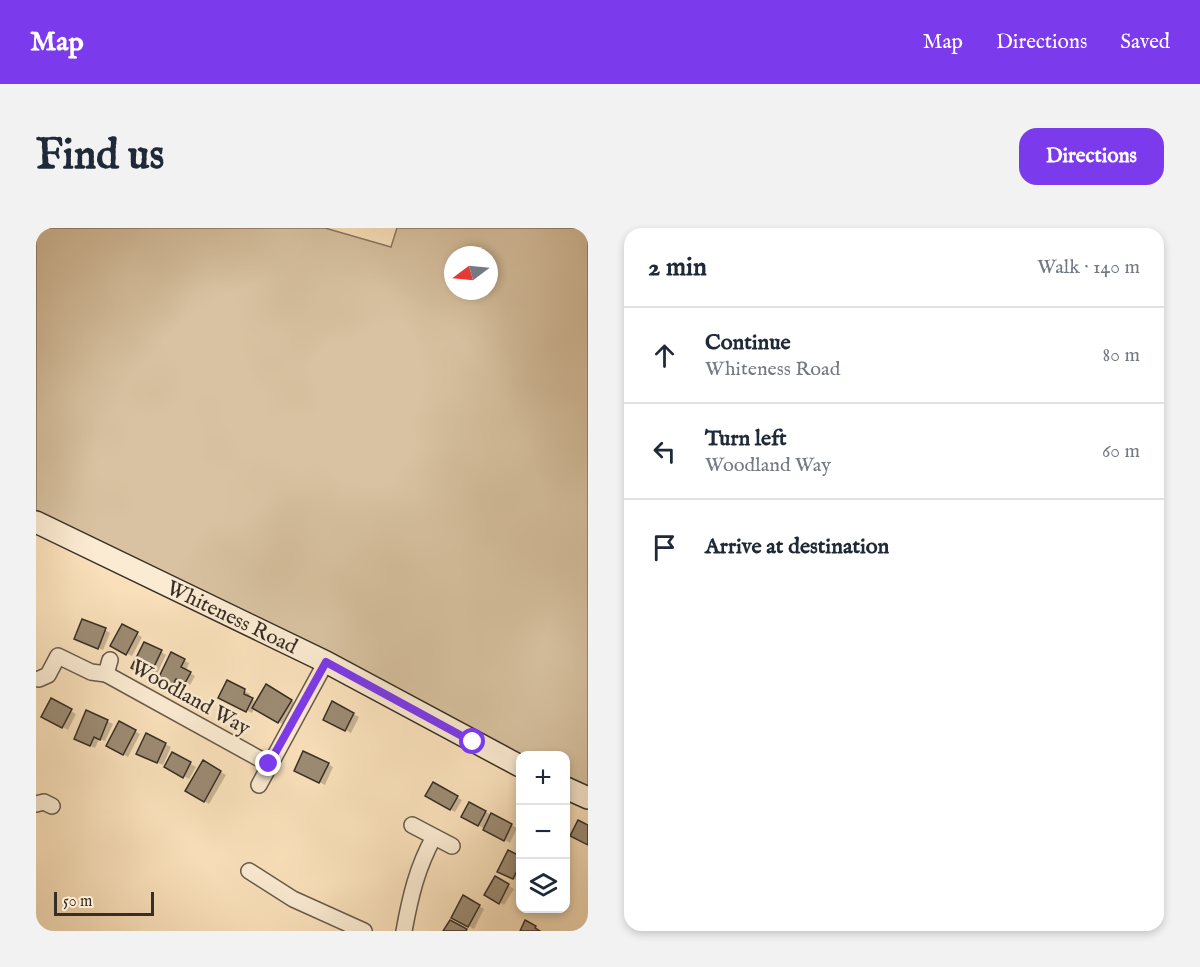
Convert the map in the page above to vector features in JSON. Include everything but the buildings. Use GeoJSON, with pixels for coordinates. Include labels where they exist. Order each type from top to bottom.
{"type":"FeatureCollection","features":[{"type":"Feature","properties":{"kind":"main road","name":"Whiteness Road"},"geometry":{"type":"LineString","coordinates":[[36,522],[326,662],[516,764]]}},
{"type":"Feature","properties":{"kind":"main road"},"geometry":{"type":"LineString","coordinates":[[570,790],[588,798]]}},
{"type":"Feature","properties":{"kind":"street","name":"Woodland Way"},"geometry":{"type":"LineString","coordinates":[[39,679],[48,675],[58,656],[91,672],[108,667],[269,764]]}},
{"type":"Feature","properties":{"kind":"street"},"geometry":{"type":"LineString","coordinates":[[259,785],[326,662]]}},
{"type":"Feature","properties":{"kind":"street"},"geometry":{"type":"LineString","coordinates":[[36,804],[44,802],[52,806]]}},
{"type":"Feature","properties":{"kind":"street"},"geometry":{"type":"LineString","coordinates":[[411,825],[452,846]]}},
{"type":"Feature","properties":{"kind":"street"},"geometry":{"type":"LineString","coordinates":[[404,931],[412,889],[424,854],[434,837]]}},
{"type":"Feature","properties":{"kind":"street"},"geometry":{"type":"LineString","coordinates":[[249,871],[265,873],[293,899],[364,931]]}},
{"type":"Feature","properties":{"kind":"shaded area"},"geometry":{"type":"Polygon","coordinates":[[[36,228],[325,228],[391,247],[397,228],[588,228],[588,793],[570,786],[570,751],[516,751],[516,754],[36,521],[36,228]]]}},
{"type":"Feature","properties":{"kind":"route"},"geometry":{"type":"LineString","coordinates":[[269,764],[326,662],[473,742]]}}]}
